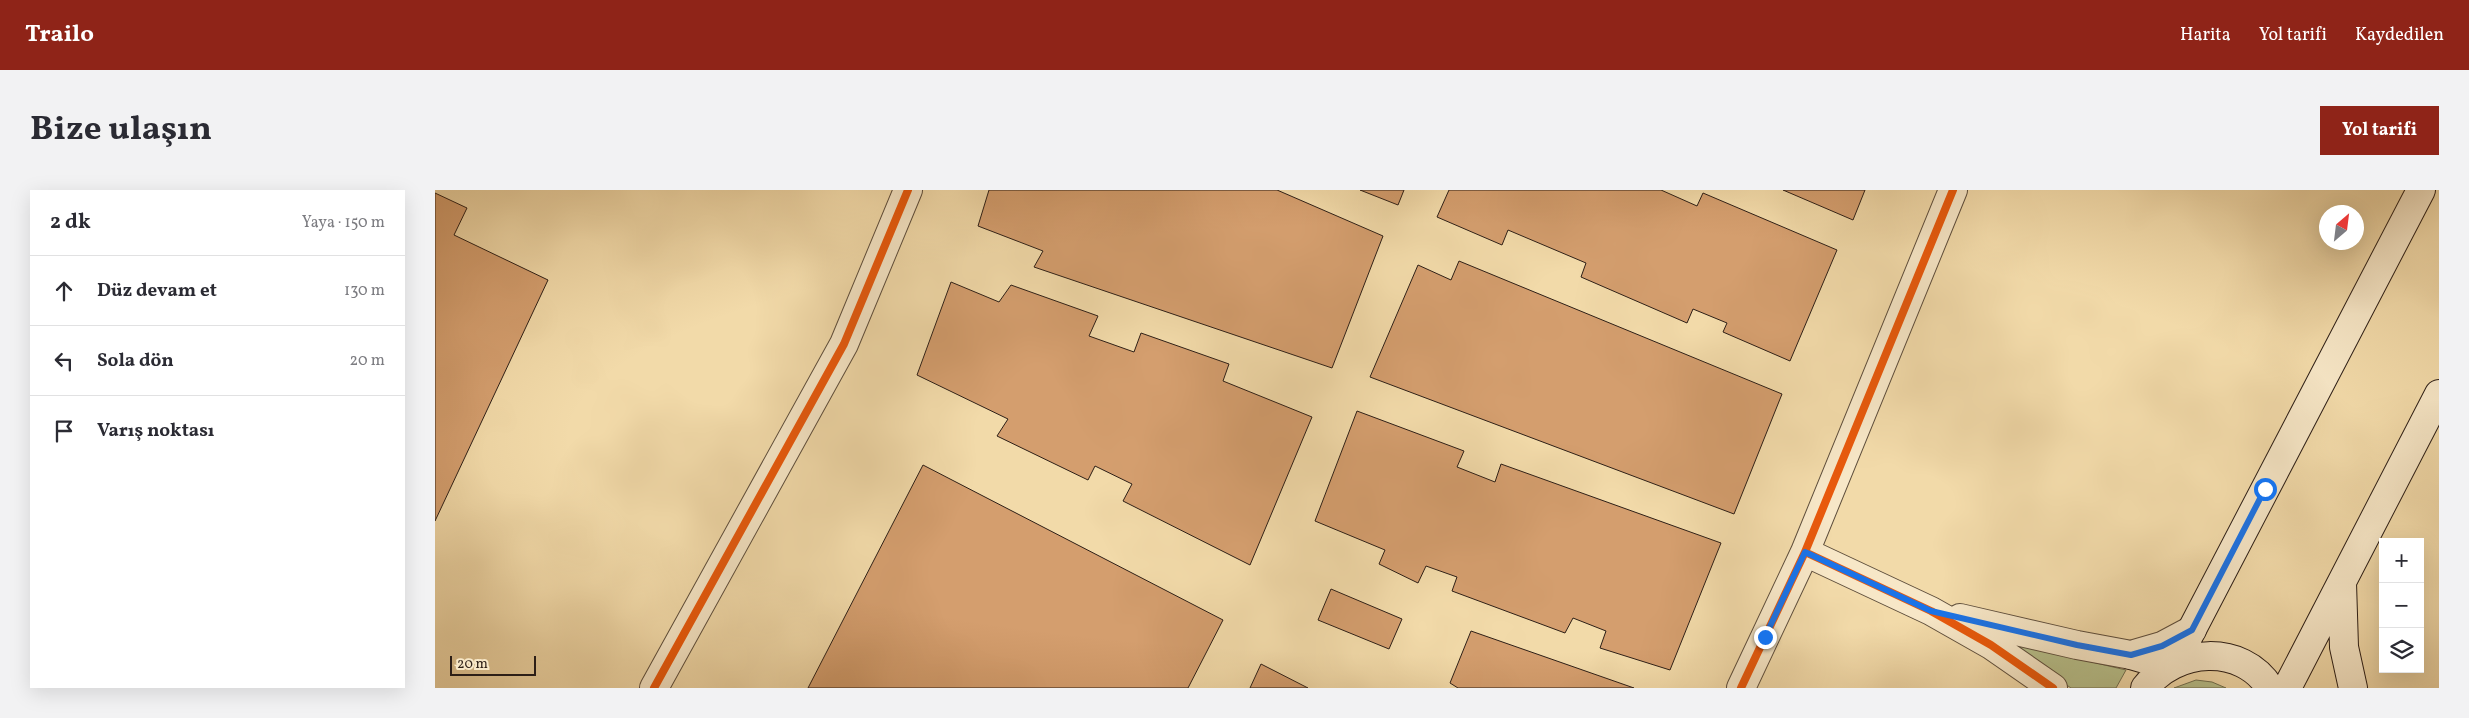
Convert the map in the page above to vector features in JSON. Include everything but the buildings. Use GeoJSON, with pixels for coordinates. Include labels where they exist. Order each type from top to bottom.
{"type":"FeatureCollection","features":[{"type":"Feature","properties":{"kind":"street"},"geometry":{"type":"LineString","coordinates":[[654,688],[844,344],[908,190]]}},
{"type":"Feature","properties":{"kind":"street"},"geometry":{"type":"LineString","coordinates":[[1741,688],[1805,552],[1953,190]]}},
{"type":"Feature","properties":{"kind":"street"},"geometry":{"type":"LineString","coordinates":[[2172,664],[2192,630],[2421,190]]}},
{"type":"Feature","properties":{"kind":"street"},"geometry":{"type":"LineString","coordinates":[[2287,688],[2439,394]]}},
{"type":"Feature","properties":{"kind":"street"},"geometry":{"type":"LineString","coordinates":[[1805,552],[1931,611],[1991,645],[2053,688]]}},
{"type":"Feature","properties":{"kind":"street"},"geometry":{"type":"LineString","coordinates":[[2342,582],[2344,647],[2353,688]]}},
{"type":"Feature","properties":{"kind":"street"},"geometry":{"type":"LineString","coordinates":[[1931,611],[2077,645],[2172,664]]}},
{"type":"Feature","properties":{"kind":"street"},"geometry":{"type":"LineString","coordinates":[[2131,655],[2162,646],[2192,630]]}},
{"type":"Feature","properties":{"kind":"street"},"geometry":{"type":"LineString","coordinates":[[2145,688],[2153,678],[2172,664],[2199,655],[2224,657],[2247,666],[2266,681],[2270,688]]}},
{"type":"Feature","properties":{"kind":"green space"},"geometry":{"type":"Polygon","coordinates":[[[2002,641],[2126,670],[2116,688],[2071,688],[2002,641]]]}},
{"type":"Feature","properties":{"kind":"green space"},"geometry":{"type":"Polygon","coordinates":[[[2196,680],[2212,682],[2226,688],[2174,688],[2196,680]]]}},
{"type":"Feature","properties":{"kind":"cycle path"},"geometry":{"type":"LineString","coordinates":[[654,688],[844,344],[908,190]]}},
{"type":"Feature","properties":{"kind":"cycle path"},"geometry":{"type":"LineString","coordinates":[[1805,552],[1953,190]]}},
{"type":"Feature","properties":{"kind":"cycle path"},"geometry":{"type":"LineString","coordinates":[[1741,688],[1805,552],[1931,611],[1991,645],[2053,688]]}},
{"type":"Feature","properties":{"kind":"route"},"geometry":{"type":"LineString","coordinates":[[1765,637],[1805,552],[1931,611],[2077,645],[2131,655],[2162,646],[2192,630],[2265,489]]}}]}
